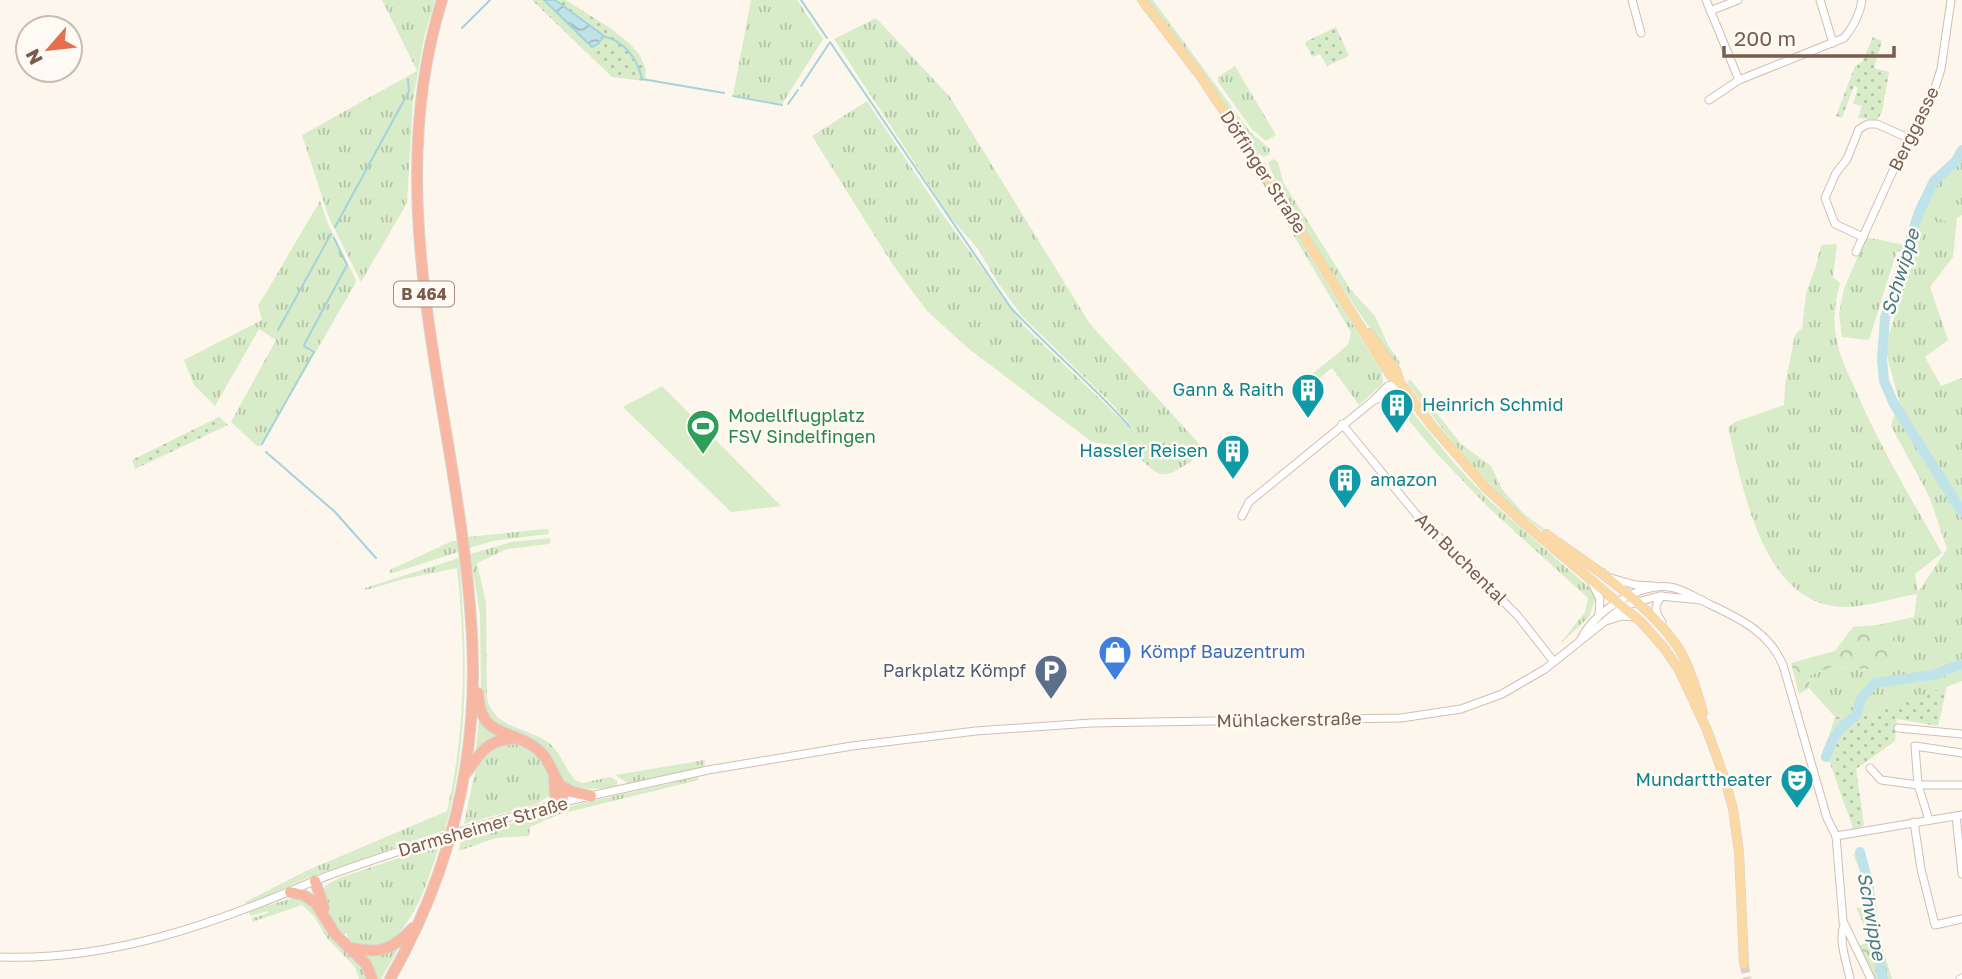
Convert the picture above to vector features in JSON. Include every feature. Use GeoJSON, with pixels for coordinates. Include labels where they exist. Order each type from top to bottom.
{"type":"FeatureCollection","features":[{"type":"Feature","properties":{"kind":"highway","name":"B 464"},"geometry":{"type":"LineString","coordinates":[[390,979],[420,921],[445,859],[465,776],[471,724],[473,674],[465,558],[427,321],[417,212],[417,145],[421,98],[442,0]]}},
{"type":"Feature","properties":{"kind":"highway"},"geometry":{"type":"LineString","coordinates":[[473,674],[484,719],[496,730],[539,751],[561,785],[572,792],[592,796]]}},
{"type":"Feature","properties":{"kind":"highway"},"geometry":{"type":"LineString","coordinates":[[465,776],[486,746],[497,740],[515,739]]}},
{"type":"Feature","properties":{"kind":"highway"},"geometry":{"type":"LineString","coordinates":[[554,775],[560,803]]}},
{"type":"Feature","properties":{"kind":"highway"},"geometry":{"type":"LineString","coordinates":[[560,803],[561,785]]}},
{"type":"Feature","properties":{"kind":"highway"},"geometry":{"type":"LineString","coordinates":[[312,882],[315,902]]}},
{"type":"Feature","properties":{"kind":"highway"},"geometry":{"type":"LineString","coordinates":[[312,882],[332,931],[366,964],[372,979]]}},
{"type":"Feature","properties":{"kind":"highway"},"geometry":{"type":"LineString","coordinates":[[290,892],[315,902],[324,914]]}},
{"type":"Feature","properties":{"kind":"highway"},"geometry":{"type":"LineString","coordinates":[[351,948],[369,951],[387,949],[402,940],[420,921]]}},
{"type":"Feature","properties":{"kind":"main road","name":"Döffinger Straße"},"geometry":{"type":"LineString","coordinates":[[1142,0],[1188,60],[1259,164],[1388,372],[1400,383],[1425,418],[1468,468],[1504,506],[1621,603],[1653,634],[1672,658],[1707,730]]}},
{"type":"Feature","properties":{"kind":"main road","name":"Döffinger Straße"},"geometry":{"type":"LineString","coordinates":[[1534,531],[1545,534],[1603,575],[1665,630],[1683,655],[1707,730]]}},
{"type":"Feature","properties":{"kind":"main road"},"geometry":{"type":"LineString","coordinates":[[1707,730],[1726,780],[1736,823],[1740,852],[1744,964]]}},
{"type":"Feature","properties":{"kind":"street"},"geometry":{"type":"LineString","coordinates":[[1632,0],[1642,33]]}},
{"type":"Feature","properties":{"kind":"street"},"geometry":{"type":"LineString","coordinates":[[1706,0],[1739,80]]}},
{"type":"Feature","properties":{"kind":"street"},"geometry":{"type":"LineString","coordinates":[[1710,11],[1738,0]]}},
{"type":"Feature","properties":{"kind":"street"},"geometry":{"type":"LineString","coordinates":[[1820,0],[1833,43]]}},
{"type":"Feature","properties":{"kind":"street"},"geometry":{"type":"LineString","coordinates":[[1709,100],[1739,80],[1844,38],[1854,26],[1863,0]]}},
{"type":"Feature","properties":{"kind":"street","name":"Berggasse"},"geometry":{"type":"LineString","coordinates":[[1856,252],[1908,138],[1932,97],[1941,69],[1951,0]]}},
{"type":"Feature","properties":{"kind":"street"},"geometry":{"type":"LineString","coordinates":[[1863,237],[1835,225],[1827,207],[1825,198],[1836,173],[1847,159],[1859,128],[1867,124],[1877,124],[1908,138]]}},
{"type":"Feature","properties":{"kind":"street"},"geometry":{"type":"LineString","coordinates":[[1242,516],[1249,502],[1388,386],[1400,383]]}},
{"type":"Feature","properties":{"kind":"street","name":"Am Buchental"},"geometry":{"type":"LineString","coordinates":[[1342,424],[1416,514],[1518,616],[1554,662]]}},
{"type":"Feature","properties":{"kind":"street"},"geometry":{"type":"LineString","coordinates":[[1603,575],[1662,592]]}},
{"type":"Feature","properties":{"kind":"street"},"geometry":{"type":"LineString","coordinates":[[1588,576],[1600,599],[1600,619],[1622,616],[1637,618]]}},
{"type":"Feature","properties":{"kind":"street"},"geometry":{"type":"LineString","coordinates":[[1632,599],[1662,592],[1684,591],[1739,617],[1780,656],[1827,818],[1836,836],[1844,925],[1871,979]]}},
{"type":"Feature","properties":{"kind":"street"},"geometry":{"type":"LineString","coordinates":[[1662,592],[1655,609],[1665,630]]}},
{"type":"Feature","properties":{"kind":"street","name":"Mühlackerstraße"},"geometry":{"type":"LineString","coordinates":[[976,731],[1091,723],[1401,718],[1461,709],[1517,686],[1586,638],[1600,619],[1621,603],[1632,599]]}},
{"type":"Feature","properties":{"kind":"street"},"geometry":{"type":"LineString","coordinates":[[1898,728],[1962,734]]}},
{"type":"Feature","properties":{"kind":"street"},"geometry":{"type":"LineString","coordinates":[[1912,728],[1918,785],[1929,820]]}},
{"type":"Feature","properties":{"kind":"street","name":"Darmsheimer Straße"},"geometry":{"type":"LineString","coordinates":[[0,957],[29,958],[103,951],[160,938],[430,841],[560,803],[764,760],[976,731]]}},
{"type":"Feature","properties":{"kind":"street"},"geometry":{"type":"LineString","coordinates":[[1915,747],[1962,753]]}},
{"type":"Feature","properties":{"kind":"street"},"geometry":{"type":"LineString","coordinates":[[1870,768],[1881,780],[1918,785],[1962,785]]}},
{"type":"Feature","properties":{"kind":"street"},"geometry":{"type":"LineString","coordinates":[[1836,836],[1959,816],[1962,874]]}},
{"type":"Feature","properties":{"kind":"street"},"geometry":{"type":"LineString","coordinates":[[1913,822],[1934,925],[1962,919]]}},
{"type":"Feature","properties":{"kind":"street"},"geometry":{"type":"LineString","coordinates":[[1844,925],[1843,946],[1850,979]]}},
{"type":"Feature","properties":{"kind":"green space"},"geometry":{"type":"Polygon","coordinates":[[[382,0],[435,0],[424,38],[413,100],[407,203],[361,282],[329,218],[302,135],[417,71],[382,0]]]}},
{"type":"Feature","properties":{"kind":"green space"},"geometry":{"type":"Polygon","coordinates":[[[532,0],[544,0],[592,47],[598,44],[603,36],[555,0],[566,0],[613,30],[639,54],[646,69],[645,81],[612,77],[532,0]]]}},
{"type":"Feature","properties":{"kind":"green space"},"geometry":{"type":"Polygon","coordinates":[[[751,0],[797,0],[823,39],[782,104],[733,95],[751,0]]]}},
{"type":"Feature","properties":{"kind":"green space"},"geometry":{"type":"Polygon","coordinates":[[[1147,0],[1153,0],[1251,133],[1270,149],[1269,155],[1263,157],[1255,150],[1222,100],[1147,0]]]}},
{"type":"Feature","properties":{"kind":"green space"},"geometry":{"type":"Polygon","coordinates":[[[876,18],[950,97],[1090,324],[1203,448],[1191,461],[1173,472],[1160,474],[1126,450],[1092,442],[969,349],[927,311],[893,265],[812,136],[867,101],[941,212],[1024,326],[1132,427],[1022,316],[978,249],[950,217],[834,39],[876,18]]]}},
{"type":"Feature","properties":{"kind":"green space"},"geometry":{"type":"Polygon","coordinates":[[[1336,27],[1349,56],[1327,66],[1320,54],[1312,57],[1305,42],[1336,27]]]}},
{"type":"Feature","properties":{"kind":"green space"},"geometry":{"type":"Polygon","coordinates":[[[1873,37],[1882,41],[1874,68],[1889,72],[1882,112],[1877,120],[1858,118],[1862,106],[1853,104],[1858,88],[1854,86],[1842,118],[1836,116],[1855,66],[1862,62],[1873,37]]]}},
{"type":"Feature","properties":{"kind":"green space"},"geometry":{"type":"Polygon","coordinates":[[[1235,66],[1276,135],[1266,141],[1251,128],[1218,82],[1218,77],[1235,66]]]}},
{"type":"Feature","properties":{"kind":"green space"},"geometry":{"type":"Polygon","coordinates":[[[1962,152],[1962,215],[1957,218],[1953,257],[1930,287],[1948,340],[1925,357],[1941,386],[1962,378],[1962,681],[1874,714],[1835,717],[1809,688],[1810,675],[1832,667],[1870,669],[1902,644],[1877,625],[1914,617],[1917,594],[1861,606],[1839,607],[1805,595],[1785,579],[1758,532],[1748,505],[1728,428],[1735,422],[1784,405],[1785,385],[1795,335],[1802,328],[1806,293],[1821,245],[1837,244],[1833,277],[1840,283],[1834,319],[1840,354],[1875,432],[1942,553],[1915,574],[1918,592],[1947,549],[1929,496],[1891,426],[1899,400],[1887,356],[1888,339],[1912,254],[1897,251],[1869,340],[1842,337],[1839,314],[1844,289],[1866,237],[1904,245],[1929,183],[1962,152]]]}},
{"type":"Feature","properties":{"kind":"green space"},"geometry":{"type":"Polygon","coordinates":[[[1273,159],[1278,162],[1283,182],[1351,290],[1375,316],[1388,345],[1401,364],[1396,367],[1329,268],[1278,186],[1268,163],[1273,159]]]}},
{"type":"Feature","properties":{"kind":"green space"},"geometry":{"type":"Polygon","coordinates":[[[1258,172],[1382,372],[1383,384],[1359,405],[1332,368],[1311,385],[1309,381],[1311,375],[1348,345],[1351,332],[1262,182],[1255,177],[1258,172]]]}},
{"type":"Feature","properties":{"kind":"green space"},"geometry":{"type":"Polygon","coordinates":[[[1945,180],[1962,189],[1946,222],[1927,213],[1945,180]]]}},
{"type":"Feature","properties":{"kind":"green space"},"geometry":{"type":"Polygon","coordinates":[[[320,201],[328,224],[356,280],[355,284],[261,446],[257,446],[231,422],[276,340],[259,329],[215,406],[194,385],[184,360],[262,320],[258,306],[320,201]]]}},
{"type":"Feature","properties":{"kind":"green space"},"geometry":{"type":"Polygon","coordinates":[[[1410,379],[1461,444],[1491,466],[1502,489],[1523,513],[1621,579],[1535,525],[1500,494],[1409,386],[1407,382],[1410,379]]]}},
{"type":"Feature","properties":{"kind":"green space","name":"Modellflugplatz FSV Sindelfingen"},"geometry":{"type":"Polygon","coordinates":[[[662,386],[781,506],[731,512],[623,407],[662,386]]]}},
{"type":"Feature","properties":{"kind":"green space"},"geometry":{"type":"Polygon","coordinates":[[[1394,396],[1403,401],[1488,499],[1592,590],[1598,601],[1594,602],[1589,617],[1560,644],[1585,612],[1588,598],[1490,509],[1437,454],[1390,398],[1394,396]]]}},
{"type":"Feature","properties":{"kind":"green space"},"geometry":{"type":"Polygon","coordinates":[[[219,417],[228,425],[135,469],[132,460],[219,417]]]}},
{"type":"Feature","properties":{"kind":"green space"},"geometry":{"type":"Polygon","coordinates":[[[549,530],[548,534],[493,541],[469,548],[468,537],[549,530]]]}},
{"type":"Feature","properties":{"kind":"green space"},"geometry":{"type":"Polygon","coordinates":[[[549,538],[549,544],[507,549],[477,563],[486,603],[487,699],[497,717],[549,743],[575,780],[582,783],[610,777],[617,781],[617,787],[569,787],[552,760],[490,722],[481,695],[480,614],[470,554],[512,542],[549,538]]]}},
{"type":"Feature","properties":{"kind":"green space"},"geometry":{"type":"Polygon","coordinates":[[[457,541],[458,552],[390,574],[390,570],[457,541]]]}},
{"type":"Feature","properties":{"kind":"green space"},"geometry":{"type":"Polygon","coordinates":[[[459,558],[465,661],[463,728],[445,830],[307,878],[246,905],[245,902],[306,871],[447,811],[461,720],[463,659],[457,568],[366,590],[365,588],[459,558]]]}},
{"type":"Feature","properties":{"kind":"green space"},"geometry":{"type":"Polygon","coordinates":[[[1877,625],[1902,644],[1883,665],[1870,669],[1832,667],[1810,675],[1809,688],[1799,694],[1791,663],[1835,651],[1853,627],[1877,625]]]}},
{"type":"Feature","properties":{"kind":"green space"},"geometry":{"type":"Polygon","coordinates":[[[1947,686],[1938,726],[1897,719],[1895,741],[1856,769],[1864,825],[1854,831],[1825,749],[1835,717],[1874,714],[1947,686]]]}},
{"type":"Feature","properties":{"kind":"green space"},"geometry":{"type":"Polygon","coordinates":[[[479,717],[502,736],[477,750],[476,749],[479,717]]]}},
{"type":"Feature","properties":{"kind":"green space"},"geometry":{"type":"Polygon","coordinates":[[[511,742],[529,749],[541,761],[549,777],[550,796],[536,804],[464,824],[477,762],[484,752],[511,742]]]}},
{"type":"Feature","properties":{"kind":"green space"},"geometry":{"type":"Polygon","coordinates":[[[705,760],[704,768],[628,783],[615,775],[705,760]]]}},
{"type":"Feature","properties":{"kind":"green space"},"geometry":{"type":"Polygon","coordinates":[[[698,777],[699,780],[560,814],[530,827],[529,836],[496,838],[459,851],[461,838],[579,804],[698,777]]]}},
{"type":"Feature","properties":{"kind":"green space"},"geometry":{"type":"Polygon","coordinates":[[[440,844],[426,886],[414,911],[387,946],[356,945],[348,940],[347,933],[342,935],[325,905],[325,886],[339,878],[440,844]]]}},
{"type":"Feature","properties":{"kind":"green space"},"geometry":{"type":"Polygon","coordinates":[[[1863,851],[1871,879],[1876,926],[1892,979],[1874,979],[1859,946],[1871,940],[1856,908],[1865,907],[1866,885],[1853,854],[1863,851]]]}},
{"type":"Feature","properties":{"kind":"green space"},"geometry":{"type":"Polygon","coordinates":[[[293,898],[305,899],[360,961],[370,979],[359,979],[355,967],[327,938],[313,915],[302,905],[252,922],[252,918],[268,911],[250,916],[249,911],[293,898]]]}},
{"type":"Feature","properties":{"kind":"green space"},"geometry":{"type":"Polygon","coordinates":[[[399,948],[381,979],[375,979],[360,953],[399,948]]]}},
{"type":"Feature","properties":{"kind":"water"},"geometry":{"type":"Polygon","coordinates":[[[544,0],[555,0],[604,36],[592,47],[544,0]]]}},
{"type":"Feature","properties":{"kind":"waterway"},"geometry":{"type":"LineString","coordinates":[[462,28],[490,0]]}},
{"type":"Feature","properties":{"kind":"waterway"},"geometry":{"type":"LineString","coordinates":[[801,0],[827,38]]}},
{"type":"Feature","properties":{"kind":"waterway"},"geometry":{"type":"LineString","coordinates":[[602,36],[617,41],[628,51],[637,64],[642,79],[724,93]]}},
{"type":"Feature","properties":{"kind":"waterway"},"geometry":{"type":"LineString","coordinates":[[801,86],[830,42],[1011,308],[1130,427]]}},
{"type":"Feature","properties":{"kind":"waterway"},"geometry":{"type":"LineString","coordinates":[[335,227],[409,91],[408,79]]}},
{"type":"Feature","properties":{"kind":"waterway"},"geometry":{"type":"LineString","coordinates":[[788,104],[798,90]]}},
{"type":"Feature","properties":{"kind":"waterway"},"geometry":{"type":"LineString","coordinates":[[733,96],[782,105]]}},
{"type":"Feature","properties":{"kind":"waterway","name":"Schwippe"},"geometry":{"type":"LineString","coordinates":[[1962,150],[1956,161],[1934,181],[1919,212],[1885,318],[1882,359],[1884,381],[1894,404],[1962,512]]}},
{"type":"Feature","properties":{"kind":"waterway"},"geometry":{"type":"LineString","coordinates":[[278,330],[331,234]]}},
{"type":"Feature","properties":{"kind":"waterway"},"geometry":{"type":"LineString","coordinates":[[262,444],[314,352],[304,346],[305,343],[347,265],[334,238]]}},
{"type":"Feature","properties":{"kind":"waterway"},"geometry":{"type":"LineString","coordinates":[[266,452],[335,512],[376,558]]}},
{"type":"Feature","properties":{"kind":"waterway","name":"Schwippe"},"geometry":{"type":"LineString","coordinates":[[1826,757],[1837,734],[1856,716],[1861,699],[1875,683],[1933,675],[1962,664]]}},
{"type":"Feature","properties":{"kind":"waterway","name":"Schwippe"},"geometry":{"type":"LineString","coordinates":[[1860,852],[1868,882],[1883,979]]}},
{"type":"Feature","properties":{"kind":"tunnel"},"geometry":{"type":"LineString","coordinates":[[1744,964],[1747,979]]}},
{"type":"Feature","properties":{"kind":"place","name":"Gann & Raith"},"geometry":{"type":"Point","coordinates":[1308,420]}},
{"type":"Feature","properties":{"kind":"place","name":"Heinrich Schmid"},"geometry":{"type":"Point","coordinates":[1397,435]}},
{"type":"Feature","properties":{"kind":"place","name":"Modellflugplatz FSV Sindelfingen"},"geometry":{"type":"Point","coordinates":[703,456]}},
{"type":"Feature","properties":{"kind":"place","name":"Hassler Reisen"},"geometry":{"type":"Point","coordinates":[1233,481]}},
{"type":"Feature","properties":{"kind":"place","name":"amazon"},"geometry":{"type":"Point","coordinates":[1345,510]}},
{"type":"Feature","properties":{"kind":"place","name":"Kömpf Bauzentrum"},"geometry":{"type":"Point","coordinates":[1115,682]}},
{"type":"Feature","properties":{"kind":"place","name":"Parkplatz Kömpf"},"geometry":{"type":"Point","coordinates":[1051,701]}},
{"type":"Feature","properties":{"kind":"place","name":"Mundarttheater"},"geometry":{"type":"Point","coordinates":[1797,810]}}]}
